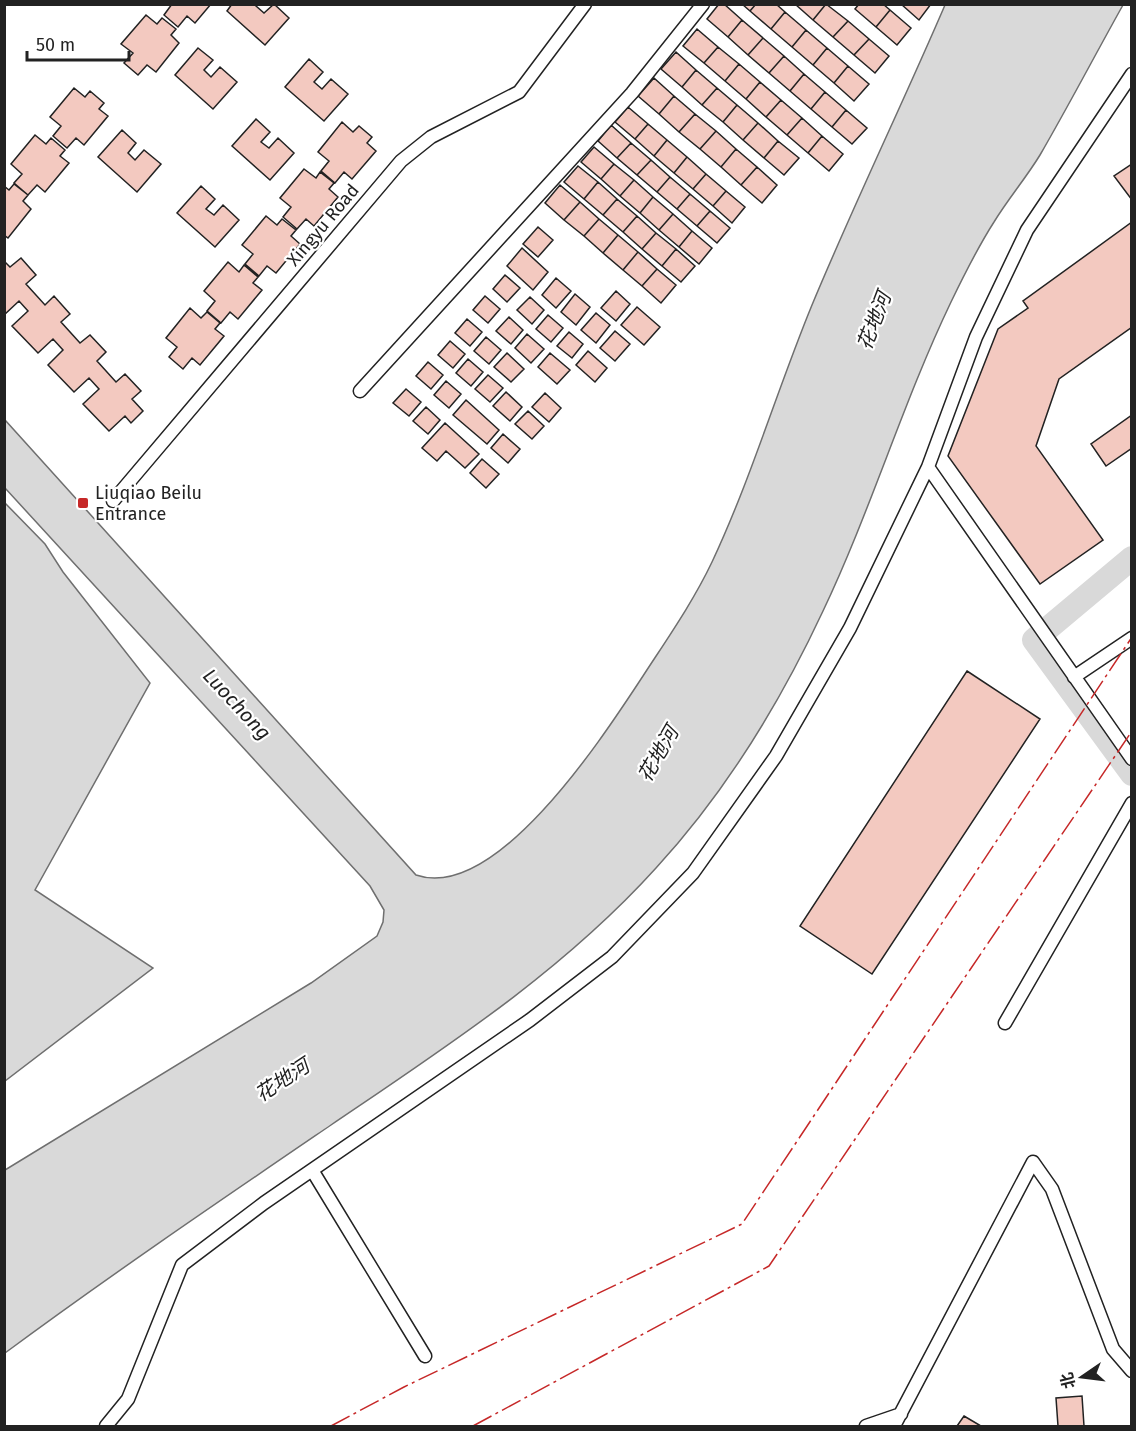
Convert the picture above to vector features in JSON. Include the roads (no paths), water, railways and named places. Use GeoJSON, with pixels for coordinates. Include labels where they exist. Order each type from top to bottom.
{"type":"FeatureCollection","features":[{"type":"Feature","properties":{"kind":"street","name":"Xingyu Road"},"geometry":{"type":"LineString","coordinates":[[112,501],[401,161],[431,137],[519,92],[585,4]]}},
{"type":"Feature","properties":{"kind":"street"},"geometry":{"type":"LineString","coordinates":[[360,391],[632,93],[703,4]]}},
{"type":"Feature","properties":{"kind":"street"},"geometry":{"type":"LineString","coordinates":[[106,1426],[128,1399],[182,1265],[312,1170],[530,1020],[612,957],[693,873],[776,756],[850,628],[928,468],[976,337],[1027,230],[1131,75]]}},
{"type":"Feature","properties":{"kind":"street"},"geometry":{"type":"LineString","coordinates":[[928,468],[1131,759]]}},
{"type":"Feature","properties":{"kind":"street"},"geometry":{"type":"LineString","coordinates":[[1074,677],[1131,638]]}},
{"type":"Feature","properties":{"kind":"street"},"geometry":{"type":"LineString","coordinates":[[1005,1023],[1131,803]]}},
{"type":"Feature","properties":{"kind":"street"},"geometry":{"type":"LineString","coordinates":[[894,1426],[1033,1162],[1052,1189],[1113,1349],[1131,1371]]}},
{"type":"Feature","properties":{"kind":"street"},"geometry":{"type":"LineString","coordinates":[[312,1170],[425,1356]]}},
{"type":"Feature","properties":{"kind":"street"},"geometry":{"type":"LineString","coordinates":[[866,1426],[901,1414]]}},
{"type":"Feature","properties":{"kind":"water"},"geometry":{"type":"Polygon","coordinates":[[[945,5],[1123,5],[1040,155],[994,222],[966,271],[934,340],[823,611],[769,713],[728,778],[681,839],[620,906],[542,974],[460,1037],[167,1238],[5,1353],[5,1170],[311,983],[377,936],[383,922],[384,910],[370,886],[5,488],[5,420],[416,875],[447,877],[480,864],[514,839],[546,807],[576,771],[643,676],[705,577],[752,467],[812,305],[945,5]]]}},
{"type":"Feature","properties":{"kind":"water"},"geometry":{"type":"Polygon","coordinates":[[[5,503],[45,544],[63,572],[150,683],[35,890],[153,968],[5,1081],[5,503]]]}},
{"type":"Feature","properties":{"kind":"waterway"},"geometry":{"type":"LineString","coordinates":[[1132,558],[1034,640],[1132,774]]}},
{"type":"Feature","properties":{"kind":"place","name":"Liuqiao Beilu Entrance"},"geometry":{"type":"Point","coordinates":[83,503]}},
{"type":"Feature","properties":{"kind":"water label","name":"花地河"},"geometry":{"type":"Point","coordinates":[874,321]}},
{"type":"Feature","properties":{"kind":"water label","name":"Luochong"},"geometry":{"type":"Point","coordinates":[237,704]}},
{"type":"Feature","properties":{"kind":"water label","name":"花地河"},"geometry":{"type":"Point","coordinates":[658,754]}},
{"type":"Feature","properties":{"kind":"water label","name":"花地河"},"geometry":{"type":"Point","coordinates":[282,1080]}}]}
